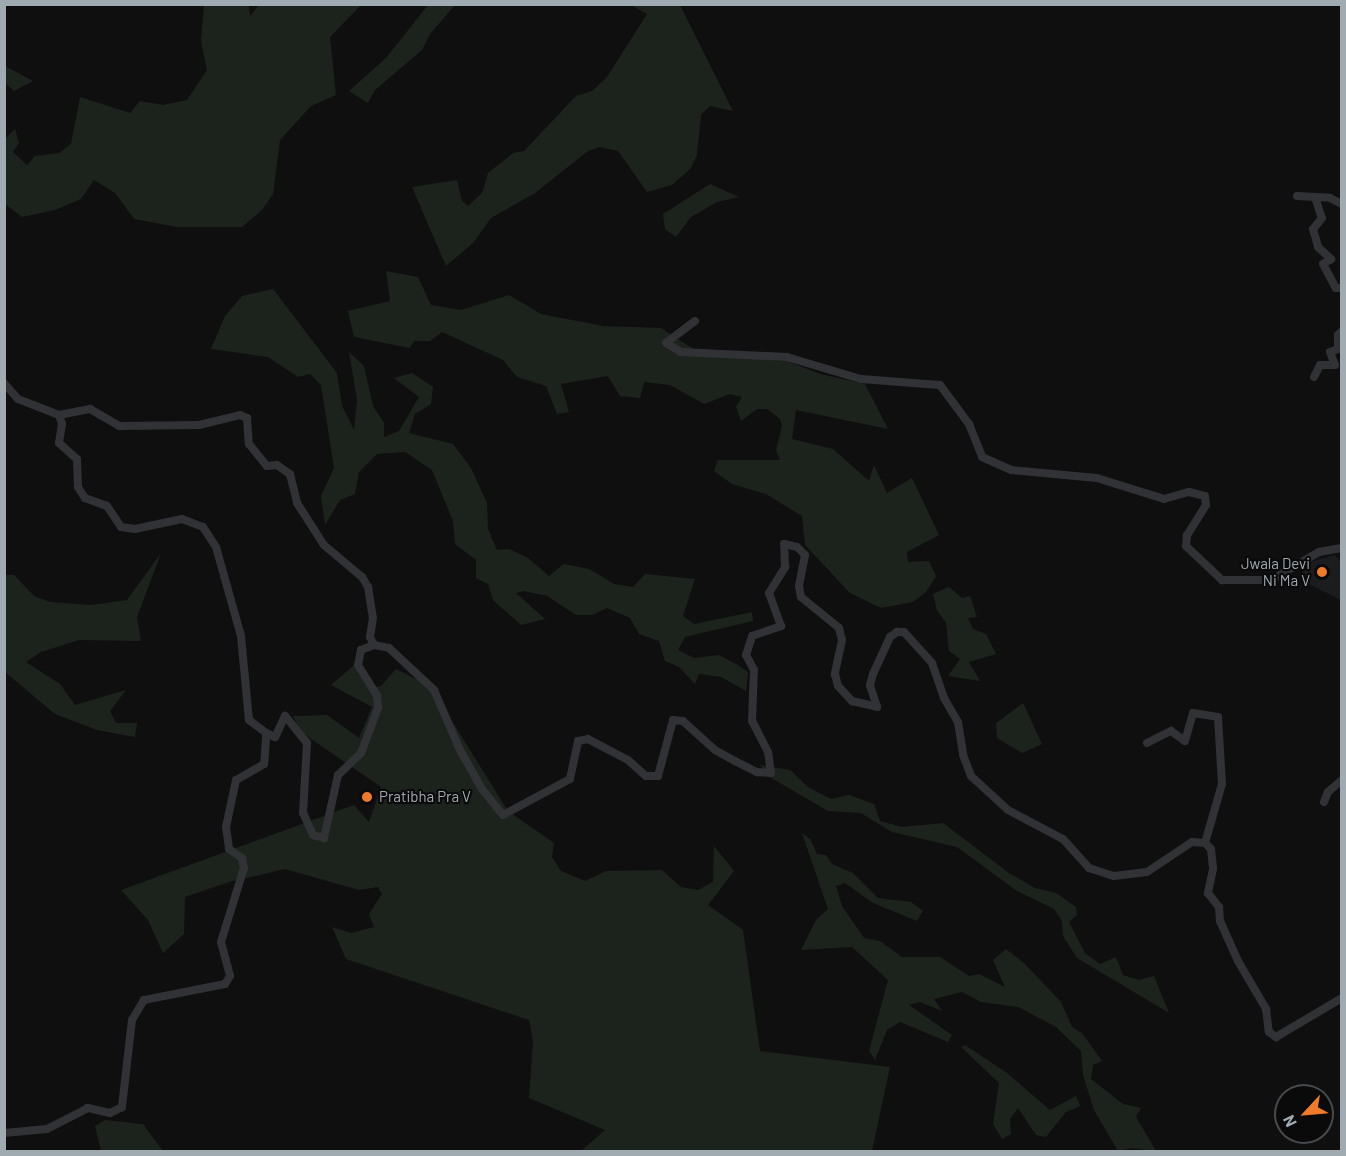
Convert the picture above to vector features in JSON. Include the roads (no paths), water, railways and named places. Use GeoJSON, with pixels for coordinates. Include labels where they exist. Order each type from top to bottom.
{"type":"FeatureCollection","features":[{"type":"Feature","properties":{"kind":"street"},"geometry":{"type":"LineString","coordinates":[[1297,196],[1330,198],[1341,204]]}},
{"type":"Feature","properties":{"kind":"street"},"geometry":{"type":"LineString","coordinates":[[1315,197],[1322,218],[1313,229],[1315,238],[1318,247],[1331,259],[1323,264],[1336,288],[1341,288]]}},
{"type":"Feature","properties":{"kind":"street"},"geometry":{"type":"LineString","coordinates":[[695,321],[666,343],[681,352],[787,357],[861,379],[940,385],[969,424],[982,457],[1011,470],[1097,478],[1164,499],[1189,492],[1205,496],[1206,505],[1187,535],[1186,546],[1222,580],[1271,580],[1301,560],[1341,548]]}},
{"type":"Feature","properties":{"kind":"street"},"geometry":{"type":"LineString","coordinates":[[1314,377],[1320,365],[1335,365],[1330,352],[1338,349],[1341,331]]}},
{"type":"Feature","properties":{"kind":"street"},"geometry":{"type":"LineString","coordinates":[[4,383],[18,399],[59,415],[90,410],[119,426],[199,425],[240,415],[247,418],[249,444],[267,466],[277,465],[290,474],[293,492],[309,523],[324,545],[362,577],[368,587],[373,618],[370,637],[374,645]]}},
{"type":"Feature","properties":{"kind":"street"},"geometry":{"type":"LineString","coordinates":[[59,415],[62,424],[59,443],[77,459],[75,478],[85,498],[107,506],[121,527],[135,529],[182,519],[203,528],[216,547],[241,636],[249,720],[266,734],[275,737],[285,716],[307,743],[303,813],[313,835],[324,838],[338,775],[361,753],[378,708],[377,696],[358,664],[361,650],[374,645],[389,648],[434,690],[460,750],[503,815],[570,779],[578,741],[588,739],[628,760],[646,776],[658,776],[673,720],[683,722],[715,750],[757,772],[771,773],[768,752],[752,721],[754,670],[746,655],[752,636],[781,626],[769,593],[784,567],[784,544],[797,547],[805,555],[799,586],[801,597],[839,628],[842,640],[835,674],[838,686],[852,700],[877,707],[870,685],[873,674],[890,637],[897,632],[904,632],[932,663],[944,699],[958,722],[963,755],[971,776],[1008,810],[1063,839],[1089,868],[1114,876],[1147,872],[1192,842],[1205,843],[1212,849],[1213,869],[1209,893],[1219,907],[1220,921],[1238,961],[1266,1009],[1269,1032],[1276,1037],[1341,998]]}},
{"type":"Feature","properties":{"kind":"street"},"geometry":{"type":"LineString","coordinates":[[1147,743],[1172,731],[1185,741],[1193,713],[1218,717],[1222,784],[1205,843]]}},
{"type":"Feature","properties":{"kind":"street"},"geometry":{"type":"LineString","coordinates":[[4,1133],[47,1129],[88,1108],[111,1113],[122,1107],[132,1020],[144,1000],[225,984],[230,976],[221,942],[244,868],[242,858],[229,849],[226,826],[236,780],[264,764],[266,734]]}},
{"type":"Feature","properties":{"kind":"street"},"geometry":{"type":"LineString","coordinates":[[1324,802],[1328,792],[1341,780]]}},
{"type":"Feature","properties":{"kind":"place","name":"Jwala Devi Ni Ma V"},"geometry":{"type":"Point","coordinates":[1322,572]}},
{"type":"Feature","properties":{"kind":"place","name":"Pratibha Pra V"},"geometry":{"type":"Point","coordinates":[367,797]}}]}
